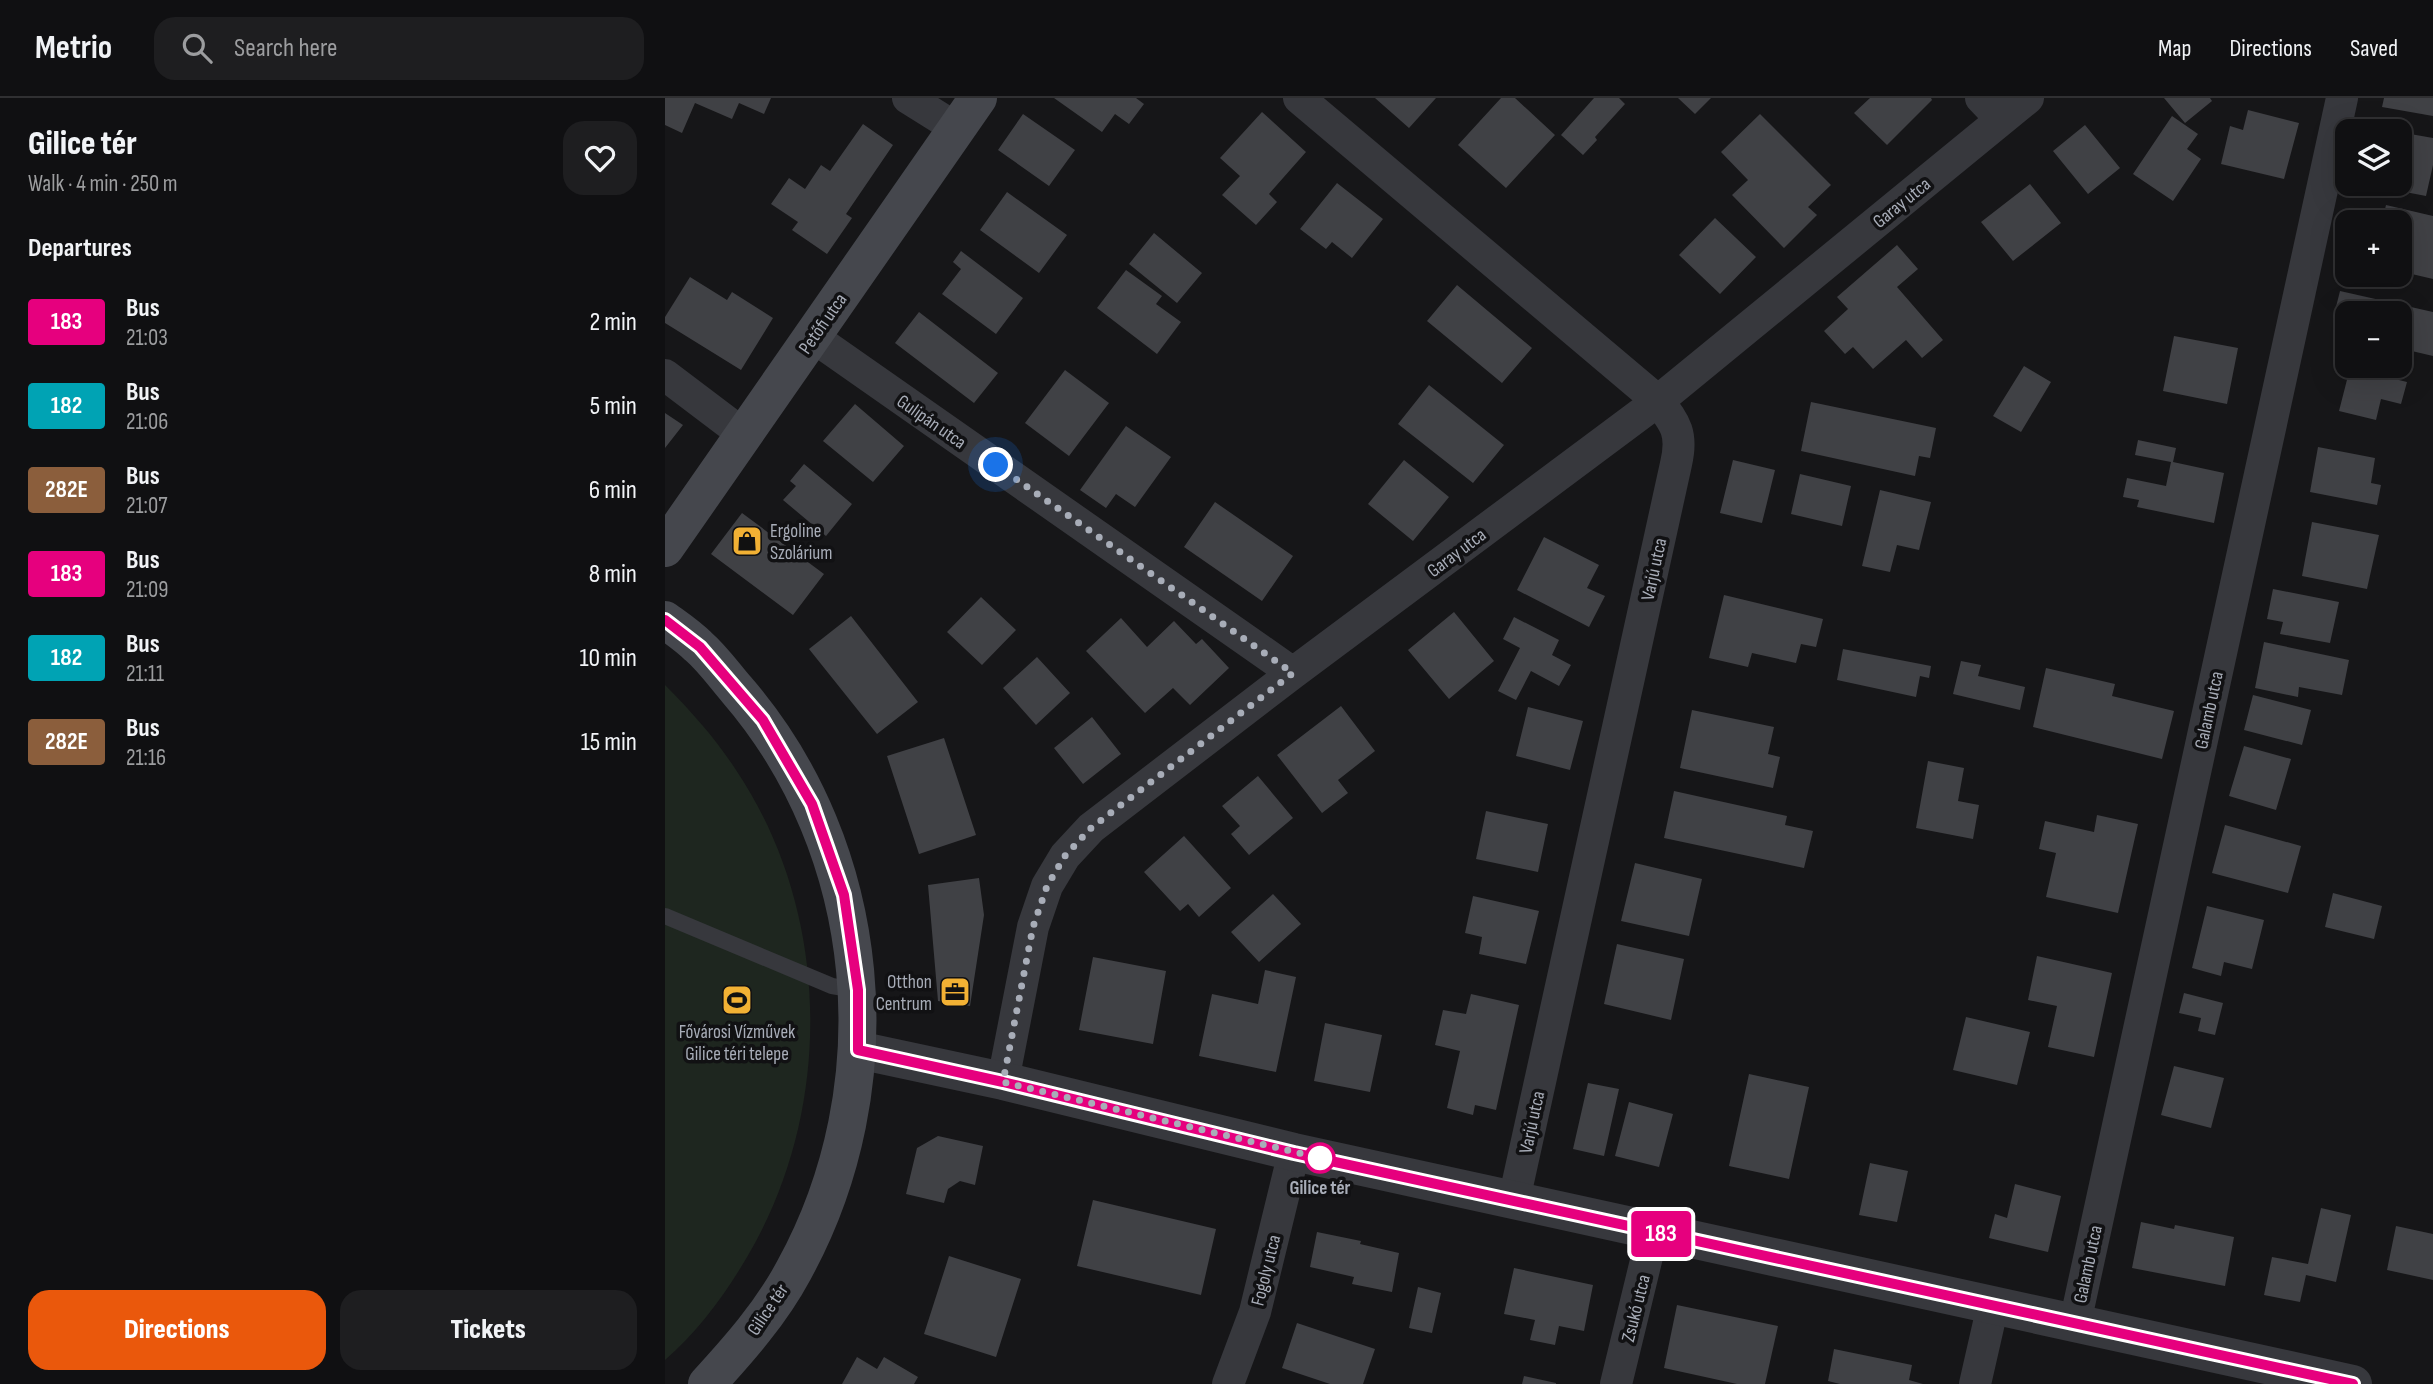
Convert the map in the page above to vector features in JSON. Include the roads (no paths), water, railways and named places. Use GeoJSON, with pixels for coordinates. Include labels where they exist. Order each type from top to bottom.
{"type":"FeatureCollection","features":[{"type":"Feature","properties":{"kind":"main road","name":"Petőfi utca"},"geometry":{"type":"LineString","coordinates":[[665,548],[978,98]]}},
{"type":"Feature","properties":{"kind":"main road","name":"Gilice tér"},"geometry":{"type":"LineString","coordinates":[[665,620],[700,647],[763,720],[812,804],[844,895],[858,990],[858,1050],[848,1126],[826,1201],[793,1271],[750,1336],[707,1384]]}},
{"type":"Feature","properties":{"kind":"street"},"geometry":{"type":"LineString","coordinates":[[908,98],[956,128]]}},
{"type":"Feature","properties":{"kind":"street","name":"Varjú utca"},"geometry":{"type":"LineString","coordinates":[[1299,98],[1658,401],[1673,420],[1680,446],[1514,1200]]}},
{"type":"Feature","properties":{"kind":"street","name":"Garay utca"},"geometry":{"type":"LineString","coordinates":[[1003,1082],[1033,927],[1047,886],[1065,856],[1091,828],[1293,673],[1658,401],[1991,109],[2028,98]]}},
{"type":"Feature","properties":{"kind":"street","name":"Galamb utca"},"geometry":{"type":"LineString","coordinates":[[2074,1323],[2343,98]]}},
{"type":"Feature","properties":{"kind":"street","name":"Gulipán utca"},"geometry":{"type":"LineString","coordinates":[[813,337],[1293,673]]}},
{"type":"Feature","properties":{"kind":"street"},"geometry":{"type":"LineString","coordinates":[[665,374],[743,435]]}},
{"type":"Feature","properties":{"kind":"street"},"geometry":{"type":"LineString","coordinates":[[858,1050],[1003,1082],[1294,1153],[2074,1323],[2330,1382]]}},
{"type":"Feature","properties":{"kind":"street","name":"Fogoly utca"},"geometry":{"type":"LineString","coordinates":[[1227,1384],[1255,1312],[1294,1153]]}},
{"type":"Feature","properties":{"kind":"street","name":"Zsukó utca"},"geometry":{"type":"LineString","coordinates":[[1616,1384],[1653,1232]]}},
{"type":"Feature","properties":{"kind":"street"},"geometry":{"type":"LineString","coordinates":[[1975,1384],[1993,1306]]}},
{"type":"Feature","properties":{"kind":"lane"},"geometry":{"type":"LineString","coordinates":[[665,916],[832,986],[858,990]]}},
{"type":"Feature","properties":{"kind":"place","name":"Ergoline Szolárium"},"geometry":{"type":"Point","coordinates":[747,541]}},
{"type":"Feature","properties":{"kind":"place","name":"Otthon Centrum"},"geometry":{"type":"Point","coordinates":[955,992]}},
{"type":"Feature","properties":{"kind":"place","name":"Fővárosi Vízművek Gilice téri telepe"},"geometry":{"type":"Point","coordinates":[737,1000]}},
{"type":"Feature","properties":{"kind":"place","name":"Gilice tér"},"geometry":{"type":"Point","coordinates":[1320,1158]}}]}
